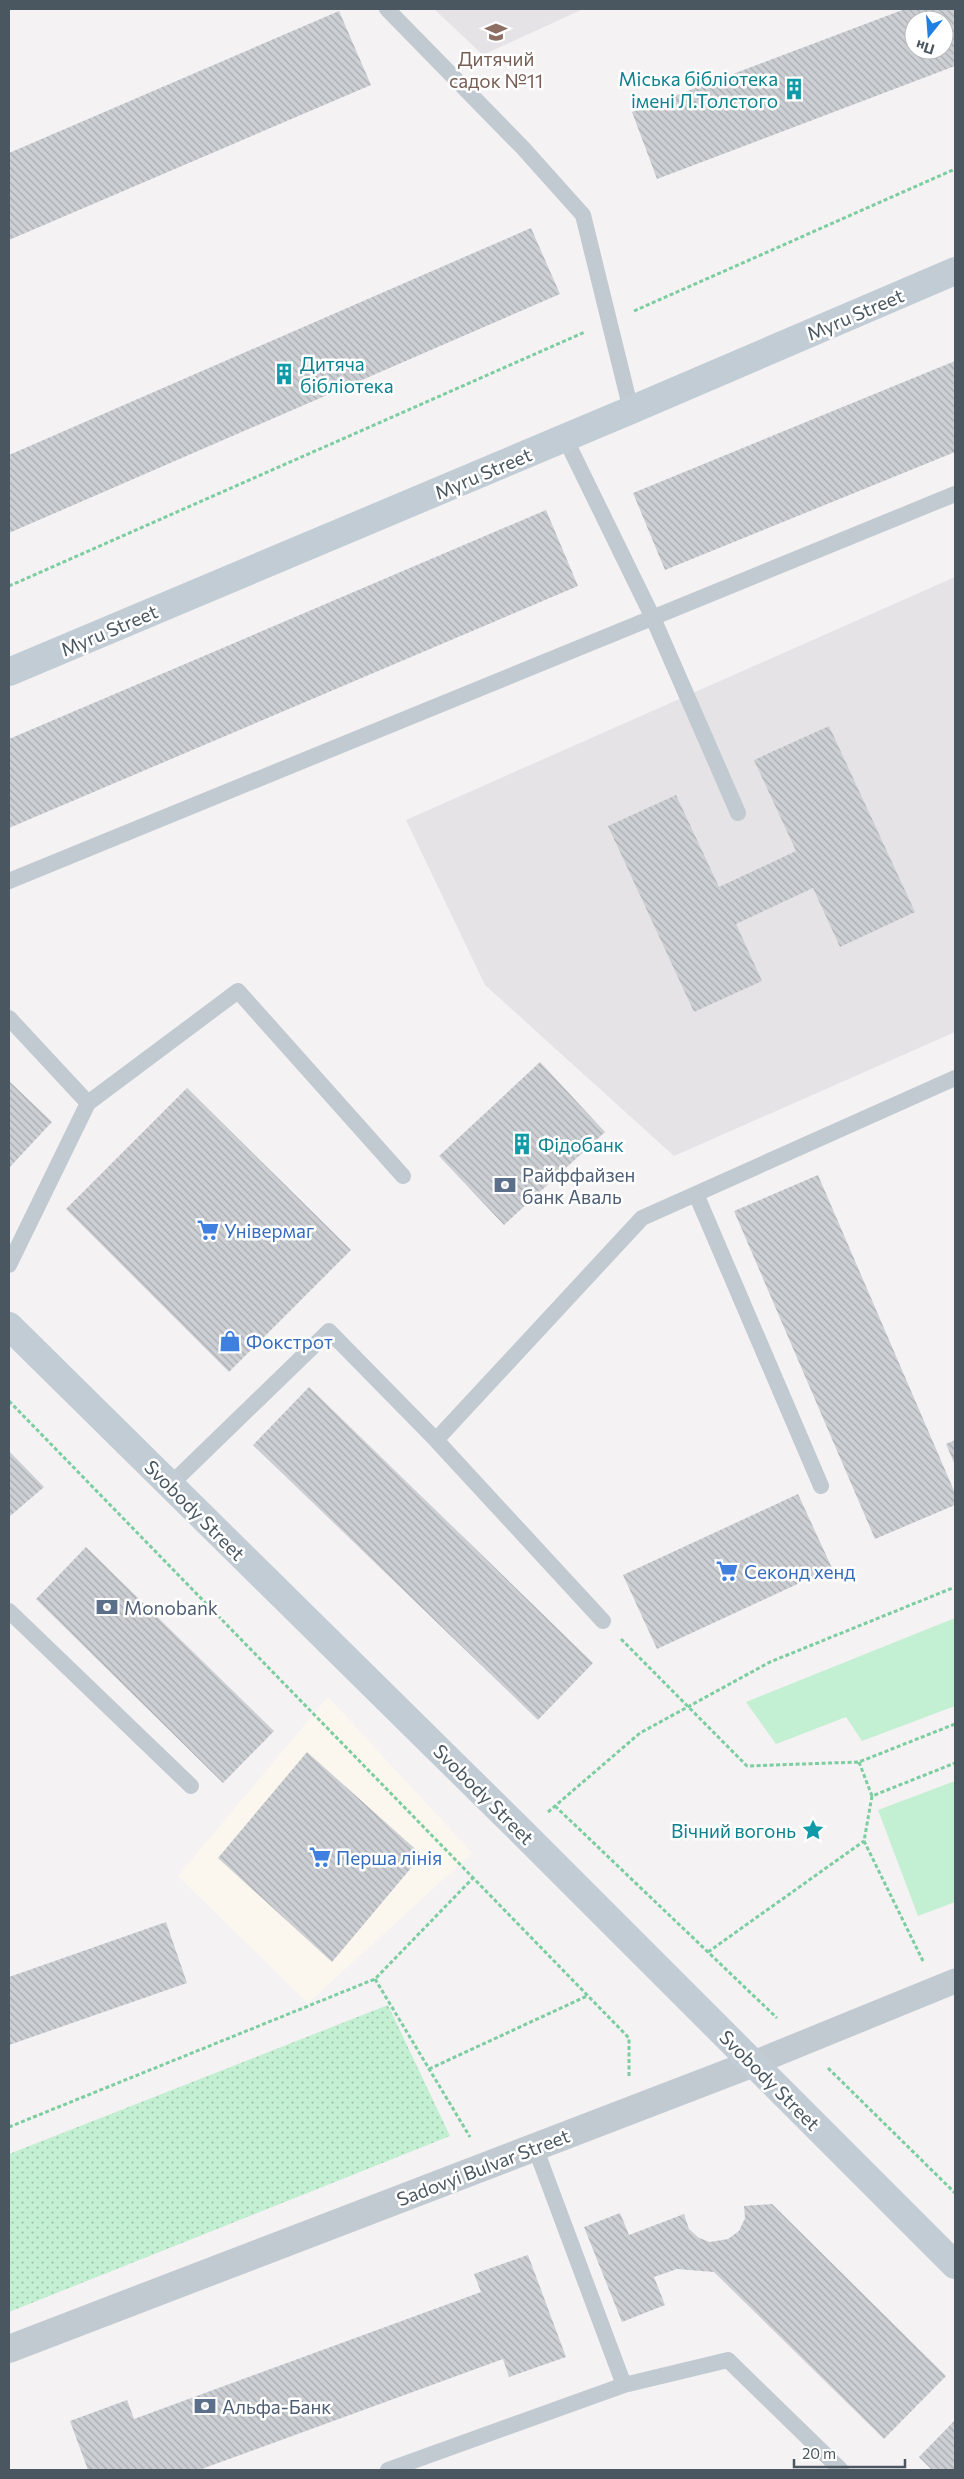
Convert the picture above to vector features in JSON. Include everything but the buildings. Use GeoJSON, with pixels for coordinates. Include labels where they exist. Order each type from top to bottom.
{"type":"FeatureCollection","features":[{"type":"Feature","properties":{"kind":"main road","name":"Myru Street"},"geometry":{"type":"LineString","coordinates":[[9,672],[565,438],[955,271]]}},
{"type":"Feature","properties":{"kind":"main road","name":"Svobody Street"},"geometry":{"type":"LineString","coordinates":[[9,1326],[524,1834],[955,2266]]}},
{"type":"Feature","properties":{"kind":"street","name":"Sadovyi Bulvar Street"},"geometry":{"type":"LineString","coordinates":[[9,2349],[754,2063],[946,1985]]}},
{"type":"Feature","properties":{"kind":"lane"},"geometry":{"type":"LineString","coordinates":[[387,9],[523,148],[583,215],[631,410]]}},
{"type":"Feature","properties":{"kind":"lane"},"geometry":{"type":"LineString","coordinates":[[565,438],[654,618],[738,814]]}},
{"type":"Feature","properties":{"kind":"lane"},"geometry":{"type":"LineString","coordinates":[[9,881],[955,494]]}},
{"type":"Feature","properties":{"kind":"lane"},"geometry":{"type":"LineString","coordinates":[[9,1266],[88,1104],[238,991],[403,1176]]}},
{"type":"Feature","properties":{"kind":"lane"},"geometry":{"type":"LineString","coordinates":[[9,1018],[88,1104]]}},
{"type":"Feature","properties":{"kind":"lane"},"geometry":{"type":"LineString","coordinates":[[436,1440],[642,1218],[955,1078]]}},
{"type":"Feature","properties":{"kind":"lane"},"geometry":{"type":"LineString","coordinates":[[696,1194],[821,1486]]}},
{"type":"Feature","properties":{"kind":"lane"},"geometry":{"type":"LineString","coordinates":[[170,1485],[329,1330],[436,1440],[603,1620]]}},
{"type":"Feature","properties":{"kind":"lane"},"geometry":{"type":"LineString","coordinates":[[9,1611],[191,1786]]}},
{"type":"Feature","properties":{"kind":"lane"},"geometry":{"type":"LineString","coordinates":[[535,2147],[624,2385]]}},
{"type":"Feature","properties":{"kind":"lane"},"geometry":{"type":"LineString","coordinates":[[388,2470],[624,2385],[728,2360],[841,2470]]}},
{"type":"Feature","properties":{"kind":"path"},"geometry":{"type":"LineString","coordinates":[[9,586],[955,169]]}},
{"type":"Feature","properties":{"kind":"path"},"geometry":{"type":"LineString","coordinates":[[9,1401],[628,2038],[629,2081]]}},
{"type":"Feature","properties":{"kind":"path"},"geometry":{"type":"LineString","coordinates":[[524,1834],[640,1733],[770,1662],[955,1587]]}},
{"type":"Feature","properties":{"kind":"path"},"geometry":{"type":"LineString","coordinates":[[603,1620],[747,1766],[859,1762],[955,1724]]}},
{"type":"Feature","properties":{"kind":"path"},"geometry":{"type":"LineString","coordinates":[[859,1762],[872,1796],[864,1841],[946,1985]]}},
{"type":"Feature","properties":{"kind":"path"},"geometry":{"type":"LineString","coordinates":[[872,1796],[955,1763]]}},
{"type":"Feature","properties":{"kind":"path"},"geometry":{"type":"LineString","coordinates":[[555,1806],[804,2043],[955,2193]]}},
{"type":"Feature","properties":{"kind":"path"},"geometry":{"type":"LineString","coordinates":[[708,1952],[864,1841]]}},
{"type":"Feature","properties":{"kind":"path"},"geometry":{"type":"LineString","coordinates":[[9,2127],[375,1979],[473,1878]]}},
{"type":"Feature","properties":{"kind":"path"},"geometry":{"type":"LineString","coordinates":[[375,1979],[472,2140]]}},
{"type":"Feature","properties":{"kind":"path"},"geometry":{"type":"LineString","coordinates":[[429,2069],[587,1996]]}},
{"type":"Feature","properties":{"kind":"shaded area","name":"Дитячий садок №11"},"geometry":{"type":"Polygon","coordinates":[[[434,9],[583,9],[483,55],[434,9]]]}},
{"type":"Feature","properties":{"kind":"shaded area"},"geometry":{"type":"Polygon","coordinates":[[[955,577],[955,1032],[674,1156],[485,985],[406,820],[955,577]]]}},
{"type":"Feature","properties":{"kind":"shaded area"},"geometry":{"type":"Polygon","coordinates":[[[328,1697],[472,1853],[308,2003],[178,1876],[328,1697]]]}},
{"type":"Feature","properties":{"kind":"green space"},"geometry":{"type":"Polygon","coordinates":[[[955,1618],[955,1706],[862,1741],[846,1717],[776,1744],[746,1702],[955,1618]]]}},
{"type":"Feature","properties":{"kind":"green space"},"geometry":{"type":"Polygon","coordinates":[[[955,1781],[955,1902],[918,1916],[878,1810],[955,1781]]]}},
{"type":"Feature","properties":{"kind":"green space"},"geometry":{"type":"Polygon","coordinates":[[[388,2005],[450,2136],[9,2312],[9,2154],[388,2005]]]}},
{"type":"Feature","properties":{"kind":"place","name":"Дитячий садок №11"},"geometry":{"type":"Point","coordinates":[496,32]}},
{"type":"Feature","properties":{"kind":"place","name":"Міська бібліотека імені Л.Толстого"},"geometry":{"type":"Point","coordinates":[794,89]}},
{"type":"Feature","properties":{"kind":"place","name":"Дитяча бібліотека"},"geometry":{"type":"Point","coordinates":[284,374]}},
{"type":"Feature","properties":{"kind":"place","name":"Фідобанк"},"geometry":{"type":"Point","coordinates":[522,1144]}},
{"type":"Feature","properties":{"kind":"place","name":"Райффайзен банк Аваль"},"geometry":{"type":"Point","coordinates":[505,1185]}},
{"type":"Feature","properties":{"kind":"place","name":"Універмаг"},"geometry":{"type":"Point","coordinates":[208,1230]}},
{"type":"Feature","properties":{"kind":"place","name":"Фокстрот"},"geometry":{"type":"Point","coordinates":[230,1341]}},
{"type":"Feature","properties":{"kind":"place","name":"Секонд хенд"},"geometry":{"type":"Point","coordinates":[727,1571]}},
{"type":"Feature","properties":{"kind":"place","name":"Monobank"},"geometry":{"type":"Point","coordinates":[107,1607]}},
{"type":"Feature","properties":{"kind":"place","name":"Вічний вогонь"},"geometry":{"type":"Point","coordinates":[813,1830]}},
{"type":"Feature","properties":{"kind":"place","name":"Перша лінія"},"geometry":{"type":"Point","coordinates":[320,1857]}},
{"type":"Feature","properties":{"kind":"place","name":"Альфа-Банк"},"geometry":{"type":"Point","coordinates":[205,2406]}}]}
